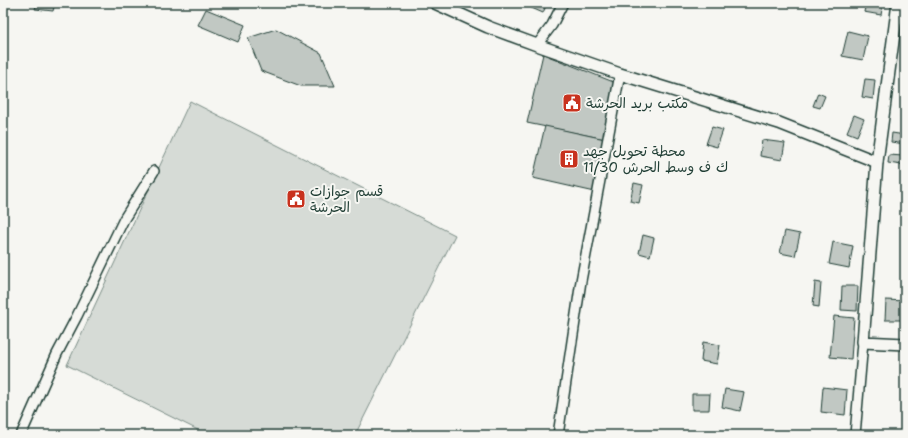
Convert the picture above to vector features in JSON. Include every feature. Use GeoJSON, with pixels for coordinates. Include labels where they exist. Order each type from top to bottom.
{"type":"FeatureCollection","features":[{"type":"Feature","properties":{"kind":"street"},"geometry":{"type":"LineString","coordinates":[[537,45],[552,25],[563,3]]}},
{"type":"Feature","properties":{"kind":"street"},"geometry":{"type":"LineString","coordinates":[[855,435],[877,162],[898,3]]}},
{"type":"Feature","properties":{"kind":"street"},"geometry":{"type":"LineString","coordinates":[[438,4],[488,27],[537,45],[620,74],[779,123],[877,162]]}},
{"type":"Feature","properties":{"kind":"street"},"geometry":{"type":"LineString","coordinates":[[558,435],[581,280],[620,74]]}},
{"type":"Feature","properties":{"kind":"street"},"geometry":{"type":"LineString","coordinates":[[21,435],[58,354],[124,219],[154,171]]}},
{"type":"Feature","properties":{"kind":"street"},"geometry":{"type":"LineString","coordinates":[[863,342],[905,344]]}},
{"type":"Feature","properties":{"kind":"shaded area"},"geometry":{"type":"Polygon","coordinates":[[[190,101],[455,235],[355,435],[208,435],[67,365],[190,101]]]}},
{"type":"Feature","properties":{"kind":"building"},"geometry":{"type":"Polygon","coordinates":[[[37,3],[55,3],[53,11],[35,9],[37,3]]]}},
{"type":"Feature","properties":{"kind":"building"},"geometry":{"type":"Polygon","coordinates":[[[528,3],[547,3],[543,13],[527,6],[528,3]]]}},
{"type":"Feature","properties":{"kind":"building"},"geometry":{"type":"Polygon","coordinates":[[[866,3],[883,3],[881,15],[864,12],[866,3]]]}},
{"type":"Feature","properties":{"kind":"building"},"geometry":{"type":"Polygon","coordinates":[[[206,9],[245,25],[238,42],[198,25],[206,9]]]}},
{"type":"Feature","properties":{"kind":"building"},"geometry":{"type":"Polygon","coordinates":[[[276,29],[321,53],[335,86],[301,86],[261,71],[248,38],[276,29]]]}},
{"type":"Feature","properties":{"kind":"building"},"geometry":{"type":"Polygon","coordinates":[[[848,31],[868,36],[863,60],[842,56],[848,31]]]}},
{"type":"Feature","properties":{"kind":"building","name":"مكتب بريد الحرشة"},"geometry":{"type":"Polygon","coordinates":[[[543,54],[616,83],[605,139],[527,123],[543,54]]]}},
{"type":"Feature","properties":{"kind":"building"},"geometry":{"type":"Polygon","coordinates":[[[865,79],[875,80],[873,99],[862,97],[865,79]]]}},
{"type":"Feature","properties":{"kind":"building"},"geometry":{"type":"Polygon","coordinates":[[[818,93],[825,96],[820,108],[813,106],[818,93]]]}},
{"type":"Feature","properties":{"kind":"building"},"geometry":{"type":"Polygon","coordinates":[[[854,115],[864,119],[857,136],[847,132],[854,115]]]}},
{"type":"Feature","properties":{"kind":"building","name":"محطة تحويل جهد 11/30 ك ف وسط الحرش"},"geometry":{"type":"Polygon","coordinates":[[[545,126],[605,139],[595,192],[533,178],[545,126]]]}},
{"type":"Feature","properties":{"kind":"building"},"geometry":{"type":"Polygon","coordinates":[[[712,127],[723,130],[717,147],[706,144],[712,127]]]}},
{"type":"Feature","properties":{"kind":"building"},"geometry":{"type":"Polygon","coordinates":[[[892,133],[905,135],[905,144],[891,142],[892,133]]]}},
{"type":"Feature","properties":{"kind":"building"},"geometry":{"type":"Polygon","coordinates":[[[762,140],[785,143],[782,160],[760,156],[762,140]]]}},
{"type":"Feature","properties":{"kind":"building"},"geometry":{"type":"Polygon","coordinates":[[[889,155],[903,156],[902,165],[888,163],[889,155]]]}},
{"type":"Feature","properties":{"kind":"building"},"geometry":{"type":"Polygon","coordinates":[[[634,183],[643,185],[639,203],[630,201],[634,183]]]}},
{"type":"Feature","properties":{"kind":"building"},"geometry":{"type":"Polygon","coordinates":[[[785,231],[800,234],[795,256],[780,253],[785,231]]]}},
{"type":"Feature","properties":{"kind":"building"},"geometry":{"type":"Polygon","coordinates":[[[643,235],[654,238],[650,256],[639,253],[643,235]]]}},
{"type":"Feature","properties":{"kind":"building"},"geometry":{"type":"Polygon","coordinates":[[[833,242],[853,246],[849,268],[829,264],[833,242]]]}},
{"type":"Feature","properties":{"kind":"building"},"geometry":{"type":"Polygon","coordinates":[[[815,282],[821,283],[819,307],[813,306],[815,282]]]}},
{"type":"Feature","properties":{"kind":"building"},"geometry":{"type":"Polygon","coordinates":[[[842,286],[858,286],[857,311],[841,310],[842,286]]]}},
{"type":"Feature","properties":{"kind":"building"},"geometry":{"type":"Polygon","coordinates":[[[886,300],[905,301],[905,320],[885,320],[886,300]]]}},
{"type":"Feature","properties":{"kind":"building"},"geometry":{"type":"Polygon","coordinates":[[[834,316],[854,318],[851,359],[830,357],[834,316]]]}},
{"type":"Feature","properties":{"kind":"building"},"geometry":{"type":"Polygon","coordinates":[[[703,342],[720,345],[717,364],[701,361],[703,342]]]}},
{"type":"Feature","properties":{"kind":"building"},"geometry":{"type":"Polygon","coordinates":[[[823,387],[847,390],[845,415],[821,412],[823,387]]]}},
{"type":"Feature","properties":{"kind":"building"},"geometry":{"type":"Polygon","coordinates":[[[725,389],[744,392],[740,411],[722,407],[725,389]]]}},
{"type":"Feature","properties":{"kind":"building"},"geometry":{"type":"Polygon","coordinates":[[[692,394],[710,394],[709,410],[692,410],[692,394]]]}},
{"type":"Feature","properties":{"kind":"place","name":"مكتب بريد الحرشة"},"geometry":{"type":"Point","coordinates":[572,103]}},
{"type":"Feature","properties":{"kind":"place","name":"محطة تحويل جهد 11/30 ك ف وسط الحرش"},"geometry":{"type":"Point","coordinates":[569,159]}},
{"type":"Feature","properties":{"kind":"place","name":"قسم جوازات الحرشة"},"geometry":{"type":"Point","coordinates":[296,199]}}]}
